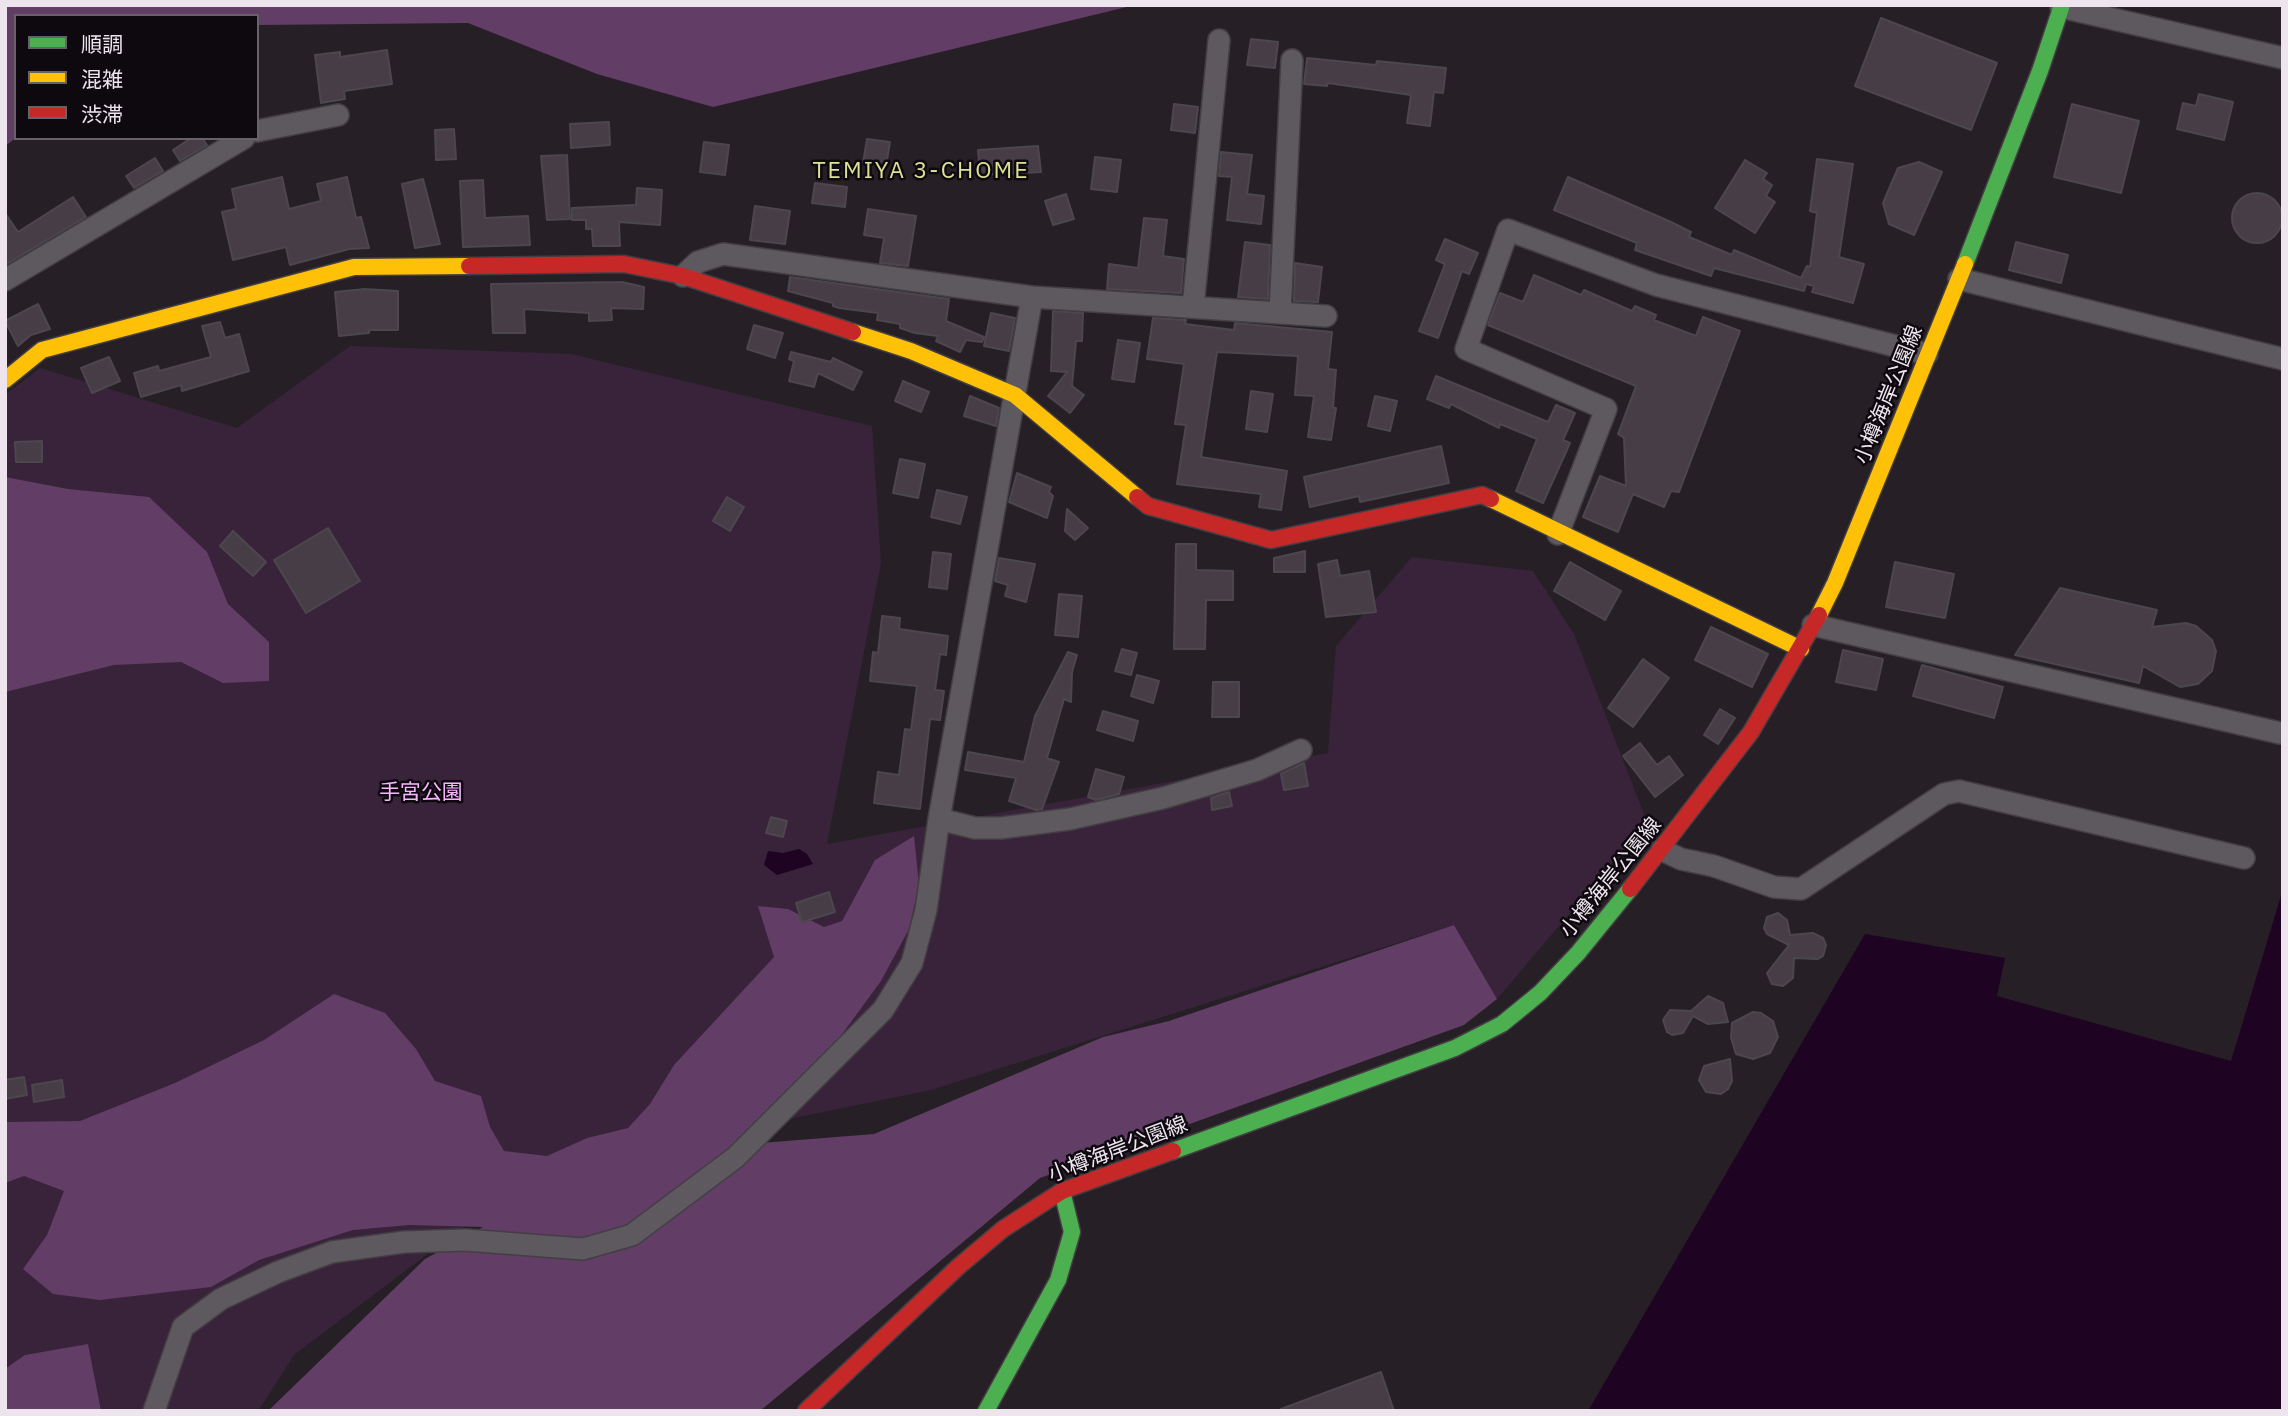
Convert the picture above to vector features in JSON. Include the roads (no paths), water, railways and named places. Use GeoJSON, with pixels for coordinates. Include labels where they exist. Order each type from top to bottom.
{"type":"FeatureCollection","features":[{"type":"Feature","properties":{"kind":"street"},"geometry":{"type":"LineString","coordinates":[[2061,6],[2283,58]]}},
{"type":"Feature","properties":{"kind":"street","name":"小樽海岸公園線"},"geometry":{"type":"LineString","coordinates":[[806,1411],[958,1267],[1003,1229],[1062,1191],[1455,1048],[1502,1024],[1540,993],[1578,953],[1662,850],[1751,732],[1801,649],[1840,570],[1959,279],[2040,71],[2061,6]]}},
{"type":"Feature","properties":{"kind":"street"},"geometry":{"type":"LineString","coordinates":[[1193,307],[1219,40]]}},
{"type":"Feature","properties":{"kind":"street"},"geometry":{"type":"LineString","coordinates":[[1280,313],[1292,60]]}},
{"type":"Feature","properties":{"kind":"street"},"geometry":{"type":"LineString","coordinates":[[259,131],[338,115]]}},
{"type":"Feature","properties":{"kind":"street"},"geometry":{"type":"LineString","coordinates":[[5,280],[241,140]]}},
{"type":"Feature","properties":{"kind":"street"},"geometry":{"type":"LineString","coordinates":[[1558,534],[1606,409],[1466,349],[1508,230],[1656,285],[1927,354]]}},
{"type":"Feature","properties":{"kind":"street"},"geometry":{"type":"LineString","coordinates":[[683,276],[698,262],[723,254],[1032,297],[1326,316]]}},
{"type":"Feature","properties":{"kind":"street"},"geometry":{"type":"LineString","coordinates":[[5,380],[42,350],[354,267],[624,264],[683,276],[911,351],[1015,395],[1148,506],[1271,540],[1482,495],[1801,649]]}},
{"type":"Feature","properties":{"kind":"street"},"geometry":{"type":"LineString","coordinates":[[1959,279],[2283,359]]}},
{"type":"Feature","properties":{"kind":"street"},"geometry":{"type":"LineString","coordinates":[[154,1411],[183,1327],[221,1299],[278,1272],[332,1252],[404,1242],[489,1241],[583,1249],[632,1235],[681,1201],[736,1157],[883,1010],[912,964],[926,910],[939,819],[1032,297]]}},
{"type":"Feature","properties":{"kind":"street"},"geometry":{"type":"LineString","coordinates":[[1813,625],[2280,733]]}},
{"type":"Feature","properties":{"kind":"street"},"geometry":{"type":"LineString","coordinates":[[939,819],[975,828],[1001,828],[1070,819],[1163,798],[1234,777],[1301,750]]}},
{"type":"Feature","properties":{"kind":"street"},"geometry":{"type":"LineString","coordinates":[[1662,850],[1681,859],[1714,866],[1774,887],[1801,889],[1944,794],[1959,791],[2244,858]]}},
{"type":"Feature","properties":{"kind":"street"},"geometry":{"type":"LineString","coordinates":[[986,1411],[1058,1280],[1072,1232],[1062,1191]]}},
{"type":"Feature","properties":{"kind":"district","name":"TEMIYA 3-CHOME"},"geometry":{"type":"Point","coordinates":[921,171]}},
{"type":"Feature","properties":{"kind":"park label","name":"手宮公園"},"geometry":{"type":"Point","coordinates":[421,793]}}]}
